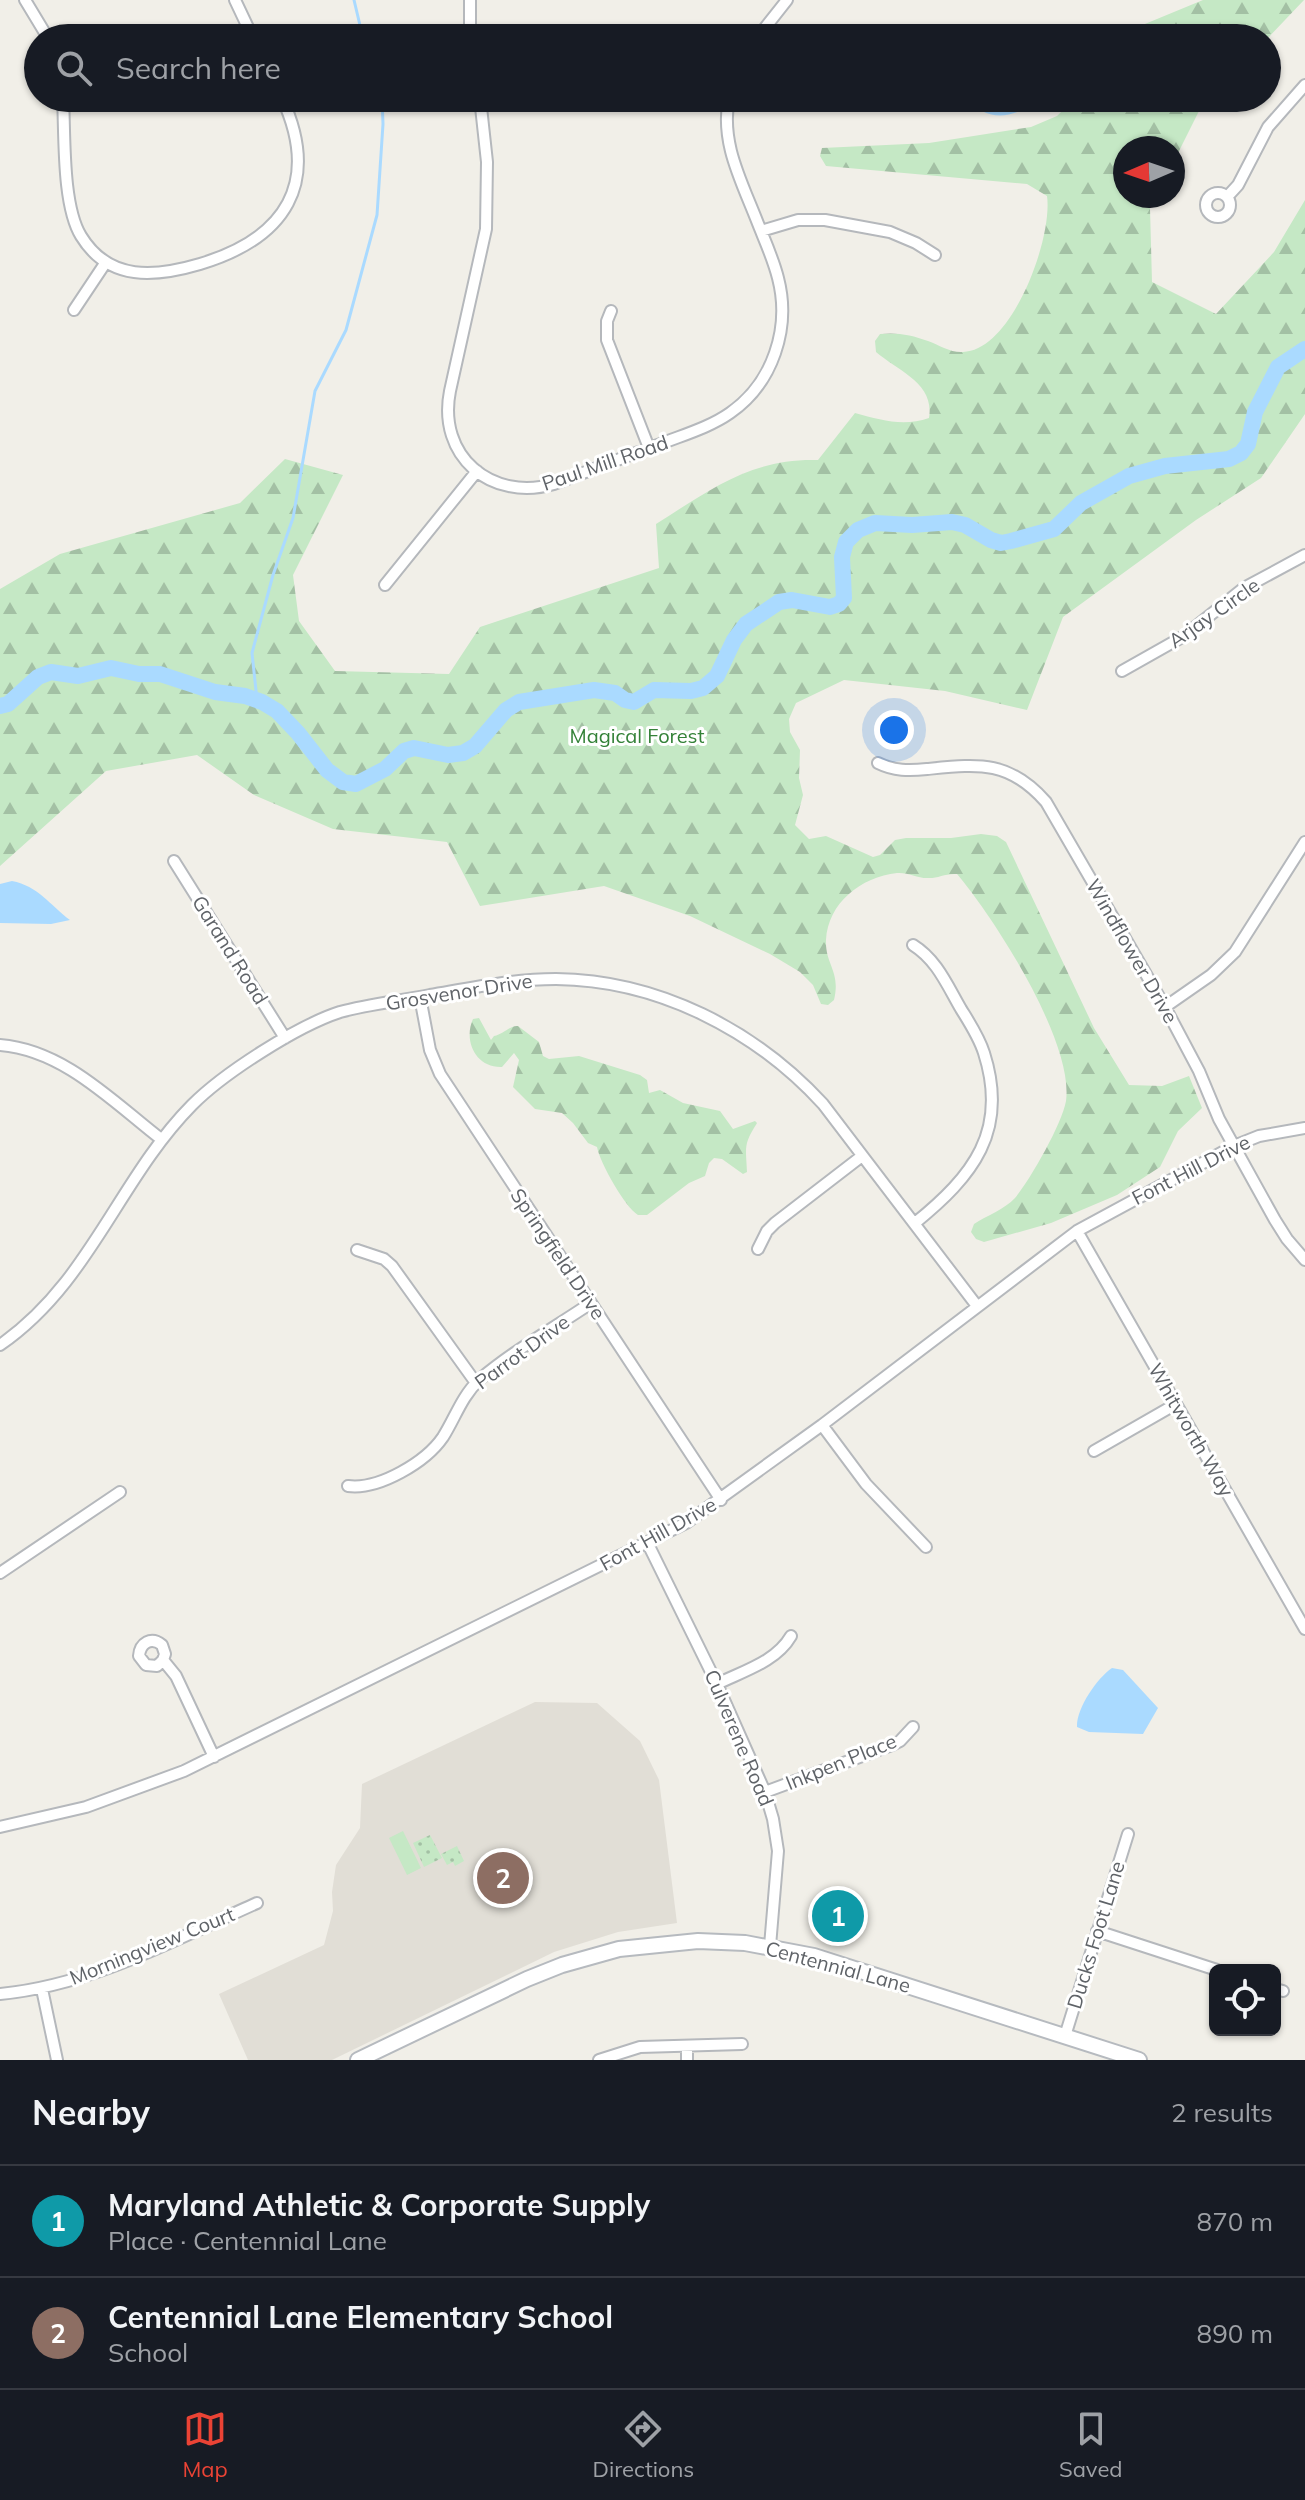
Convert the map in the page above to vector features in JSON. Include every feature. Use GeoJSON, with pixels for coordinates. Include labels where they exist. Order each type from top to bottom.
{"type":"FeatureCollection","features":[{"type":"Feature","properties":{"kind":"street"},"geometry":{"type":"LineString","coordinates":[[25,0],[40,24]]}},
{"type":"Feature","properties":{"kind":"street"},"geometry":{"type":"LineString","coordinates":[[235,0],[246,24]]}},
{"type":"Feature","properties":{"kind":"street"},"geometry":{"type":"LineString","coordinates":[[470,0],[470,24]]}},
{"type":"Feature","properties":{"kind":"street"},"geometry":{"type":"LineString","coordinates":[[768,24],[787,0]]}},
{"type":"Feature","properties":{"kind":"street"},"geometry":{"type":"LineString","coordinates":[[1227,197],[1238,185],[1268,127],[1305,85]]}},
{"type":"Feature","properties":{"kind":"street"},"geometry":{"type":"LineString","coordinates":[[64,112],[69,195],[75,225],[82,238],[106,262],[130,272],[163,274],[221,258],[250,244],[281,214],[290,200],[298,167],[297,135],[288,112]]}},
{"type":"Feature","properties":{"kind":"street","name":"Paul Mill Road"},"geometry":{"type":"LineString","coordinates":[[482,112],[487,162],[486,229],[447,417],[459,453],[477,471],[500,484],[515,487],[542,487],[714,423],[731,413],[767,372],[775,355],[783,315],[779,280],[729,150],[728,112]]}},
{"type":"Feature","properties":{"kind":"street"},"geometry":{"type":"LineString","coordinates":[[761,231],[798,220],[825,220],[902,235],[935,255]]}},
{"type":"Feature","properties":{"kind":"street"},"geometry":{"type":"LineString","coordinates":[[74,310],[106,262]]}},
{"type":"Feature","properties":{"kind":"street"},"geometry":{"type":"LineString","coordinates":[[611,311],[607,321],[607,340],[649,448]]}},
{"type":"Feature","properties":{"kind":"street"},"geometry":{"type":"LineString","coordinates":[[385,585],[477,471]]}},
{"type":"Feature","properties":{"kind":"street","name":"Arjay Circle"},"geometry":{"type":"LineString","coordinates":[[1122,671],[1184,636],[1244,588],[1305,555]]}},
{"type":"Feature","properties":{"kind":"street","name":"Windflower Drive"},"geometry":{"type":"LineString","coordinates":[[878,763],[900,770],[979,765],[994,767],[1024,780],[1046,802],[1165,1007],[1234,1146],[1287,1239],[1305,1260]]}},
{"type":"Feature","properties":{"kind":"street"},"geometry":{"type":"LineString","coordinates":[[1165,1007],[1211,975],[1235,952],[1305,842]]}},
{"type":"Feature","properties":{"kind":"street","name":"Garand Road"},"geometry":{"type":"LineString","coordinates":[[174,861],[285,1038]]}},
{"type":"Feature","properties":{"kind":"street"},"geometry":{"type":"LineString","coordinates":[[913,945],[939,969],[974,1031],[983,1050],[991,1093],[991,1114],[978,1156],[960,1184],[915,1223]]}},
{"type":"Feature","properties":{"kind":"street","name":"Grosvenor Drive"},"geometry":{"type":"LineString","coordinates":[[0,1345],[39,1313],[70,1280],[161,1139],[195,1102],[216,1085],[316,1021],[340,1013],[520,980],[603,983],[663,998],[725,1026],[779,1062],[823,1104],[977,1306]]}},
{"type":"Feature","properties":{"kind":"street","name":"Springfield Drive"},"geometry":{"type":"LineString","coordinates":[[420,997],[425,1030],[440,1074],[721,1500]]}},
{"type":"Feature","properties":{"kind":"street"},"geometry":{"type":"LineString","coordinates":[[0,1045],[31,1050],[55,1061],[77,1074],[161,1139]]}},
{"type":"Feature","properties":{"kind":"street","name":"Font Hill Drive"},"geometry":{"type":"LineString","coordinates":[[0,1827],[122,1795],[214,1757],[686,1523],[822,1425],[1077,1231],[1234,1146],[1259,1136],[1305,1128]]}},
{"type":"Feature","properties":{"kind":"street"},"geometry":{"type":"LineString","coordinates":[[758,1249],[775,1223],[862,1156]]}},
{"type":"Feature","properties":{"kind":"street","name":"Whitworth Way"},"geometry":{"type":"LineString","coordinates":[[1077,1231],[1305,1629]]}},
{"type":"Feature","properties":{"kind":"street"},"geometry":{"type":"LineString","coordinates":[[357,1250],[384,1259],[392,1266],[476,1383]]}},
{"type":"Feature","properties":{"kind":"street","name":"Parrot Drive"},"geometry":{"type":"LineString","coordinates":[[348,1486],[380,1483],[429,1453],[445,1434],[465,1396],[476,1383],[591,1303]]}},
{"type":"Feature","properties":{"kind":"street"},"geometry":{"type":"LineString","coordinates":[[1094,1451],[1176,1404]]}},
{"type":"Feature","properties":{"kind":"street"},"geometry":{"type":"LineString","coordinates":[[822,1425],[866,1484],[926,1547]]}},
{"type":"Feature","properties":{"kind":"street"},"geometry":{"type":"LineString","coordinates":[[0,1573],[120,1492]]}},
{"type":"Feature","properties":{"kind":"street","name":"Culverene Road"},"geometry":{"type":"LineString","coordinates":[[647,1542],[717,1684],[765,1792],[778,1851],[770,1946]]}},
{"type":"Feature","properties":{"kind":"street"},"geometry":{"type":"LineString","coordinates":[[717,1684],[770,1659],[791,1636]]}},
{"type":"Feature","properties":{"kind":"street"},"geometry":{"type":"LineString","coordinates":[[163,1660],[176,1676],[214,1757]]}},
{"type":"Feature","properties":{"kind":"street","name":"Inkpen Place"},"geometry":{"type":"LineString","coordinates":[[765,1792],[892,1745],[913,1727]]}},
{"type":"Feature","properties":{"kind":"street","name":"Ducks Foot Lane"},"geometry":{"type":"LineString","coordinates":[[1065,2036],[1128,1834]]}},
{"type":"Feature","properties":{"kind":"street","name":"Morningview Court"},"geometry":{"type":"LineString","coordinates":[[0,1994],[42,1989],[107,1969],[257,1903]]}},
{"type":"Feature","properties":{"kind":"street"},"geometry":{"type":"LineString","coordinates":[[1097,1931],[1209,1967]]}},
{"type":"Feature","properties":{"kind":"street","name":"Centennial Lane"},"geometry":{"type":"LineString","coordinates":[[358,2060],[527,1979],[588,1956],[672,1941],[722,1941],[770,1946],[814,1956],[1139,2060]]}},
{"type":"Feature","properties":{"kind":"street"},"geometry":{"type":"LineString","coordinates":[[42,1989],[57,2060]]}},
{"type":"Feature","properties":{"kind":"street"},"geometry":{"type":"LineString","coordinates":[[599,2060],[640,2047],[742,2044]]}},
{"type":"Feature","properties":{"kind":"street"},"geometry":{"type":"LineString","coordinates":[[687,2046],[687,2060]]}},
{"type":"Feature","properties":{"kind":"shaded area"},"geometry":{"type":"Polygon","coordinates":[[[535,1702],[597,1703],[640,1741],[659,1780],[677,1923],[618,1932],[554,1952],[332,2060],[248,2060],[219,1994],[324,1945],[333,1911],[336,1865],[360,1828],[362,1784],[535,1702]]]}},
{"type":"Feature","properties":{"kind":"green space"},"geometry":{"type":"Polygon","coordinates":[[[1203,0],[1304,0],[1281,24],[1145,24],[1203,0]]]}},
{"type":"Feature","properties":{"kind":"green space","name":"Magical Forest"},"geometry":{"type":"Polygon","coordinates":[[[1061,112],[1198,112],[1185,139],[1185,136],[1113,136],[1113,208],[1150,208],[1152,282],[1216,314],[1274,252],[1305,200],[1305,414],[1261,478],[1196,520],[1063,617],[1027,710],[945,691],[844,680],[796,703],[789,719],[790,732],[800,750],[799,778],[803,795],[795,825],[809,839],[826,836],[873,857],[880,855],[895,840],[906,838],[981,834],[997,836],[1006,842],[1094,1028],[1129,1085],[1162,1086],[1189,1076],[1202,1108],[1178,1131],[1160,1167],[1117,1195],[1051,1223],[984,1242],[976,1239],[971,1232],[974,1224],[1001,1209],[1021,1190],[1052,1137],[1066,1101],[1065,1076],[1058,1047],[1045,1015],[1010,950],[957,874],[923,878],[897,873],[871,880],[849,894],[833,914],[828,927],[826,949],[836,990],[834,1000],[828,1005],[821,1004],[813,985],[800,972],[770,954],[690,916],[604,886],[480,906],[447,842],[333,829],[254,795],[197,755],[106,771],[0,866],[0,589],[60,554],[240,503],[285,459],[343,475],[293,575],[299,621],[335,671],[449,674],[480,627],[659,568],[656,524],[713,488],[772,464],[818,460],[855,413],[901,422],[929,418],[929,406],[921,387],[876,352],[875,341],[880,334],[898,334],[963,352],[981,347],[998,333],[1013,313],[1036,264],[1047,215],[1047,196],[1027,184],[826,166],[820,156],[822,148],[929,143],[1031,127],[1061,112]]]}},
{"type":"Feature","properties":{"kind":"green space"},"geometry":{"type":"Polygon","coordinates":[[[479,1018],[491,1040],[518,1026],[539,1042],[543,1056],[549,1059],[579,1056],[640,1075],[647,1080],[649,1093],[660,1090],[683,1103],[720,1111],[733,1129],[755,1121],[757,1123],[746,1146],[747,1172],[743,1174],[722,1159],[714,1158],[705,1176],[689,1183],[647,1215],[638,1215],[614,1184],[597,1147],[588,1143],[562,1113],[535,1109],[513,1087],[519,1060],[514,1053],[502,1067],[485,1063],[474,1052],[470,1027],[473,1019],[479,1018]]]}},
{"type":"Feature","properties":{"kind":"green space"},"geometry":{"type":"Polygon","coordinates":[[[403,1831],[421,1868],[407,1875],[389,1838],[403,1831]]]}},
{"type":"Feature","properties":{"kind":"green space"},"geometry":{"type":"Polygon","coordinates":[[[430,1835],[442,1858],[424,1867],[413,1843],[430,1835]]]}},
{"type":"Feature","properties":{"kind":"green space"},"geometry":{"type":"Polygon","coordinates":[[[457,1846],[464,1861],[455,1866],[453,1862],[447,1865],[441,1854],[457,1846]]]}},
{"type":"Feature","properties":{"kind":"water"},"geometry":{"type":"Polygon","coordinates":[[[983,112],[1016,112],[1005,115],[983,112]]]}},
{"type":"Feature","properties":{"kind":"water"},"geometry":{"type":"Polygon","coordinates":[[[12,881],[37,892],[70,920],[51,924],[0,923],[0,884],[12,881]]]}},
{"type":"Feature","properties":{"kind":"water"},"geometry":{"type":"Polygon","coordinates":[[[1112,1668],[1123,1670],[1158,1708],[1143,1734],[1089,1732],[1077,1727],[1088,1694],[1112,1668]]]}},
{"type":"Feature","properties":{"kind":"waterway"},"geometry":{"type":"LineString","coordinates":[[354,0],[360,24]]}},
{"type":"Feature","properties":{"kind":"waterway"},"geometry":{"type":"LineString","coordinates":[[257,700],[252,653],[273,575],[293,518],[315,391],[346,330],[377,215],[383,112]]}},
{"type":"Feature","properties":{"kind":"waterway"},"geometry":{"type":"LineString","coordinates":[[0,706],[8,704],[38,677],[51,672],[78,676],[111,668],[139,674],[160,674],[215,692],[262,702],[277,711],[327,770],[343,782],[356,784],[385,769],[404,751],[414,748],[448,755],[463,753],[475,746],[506,710],[519,702],[594,690],[615,693],[634,702],[654,690],[691,691],[703,688],[717,676],[734,640],[746,624],[779,602],[792,600],[830,607],[839,604],[844,598],[842,557],[846,542],[858,530],[875,523],[912,525],[952,522],[1001,543],[1054,529],[1081,503],[1129,476],[1165,466],[1229,459],[1241,453],[1248,444],[1255,412],[1278,367],[1305,349]]}},
{"type":"Feature","properties":{"kind":"place","name":"Centennial Lane Elementary School"},"geometry":{"type":"Point","coordinates":[503,1878]}},
{"type":"Feature","properties":{"kind":"place","name":"Maryland Athletic & Corporate Supply"},"geometry":{"type":"Point","coordinates":[838,1916]}}]}
